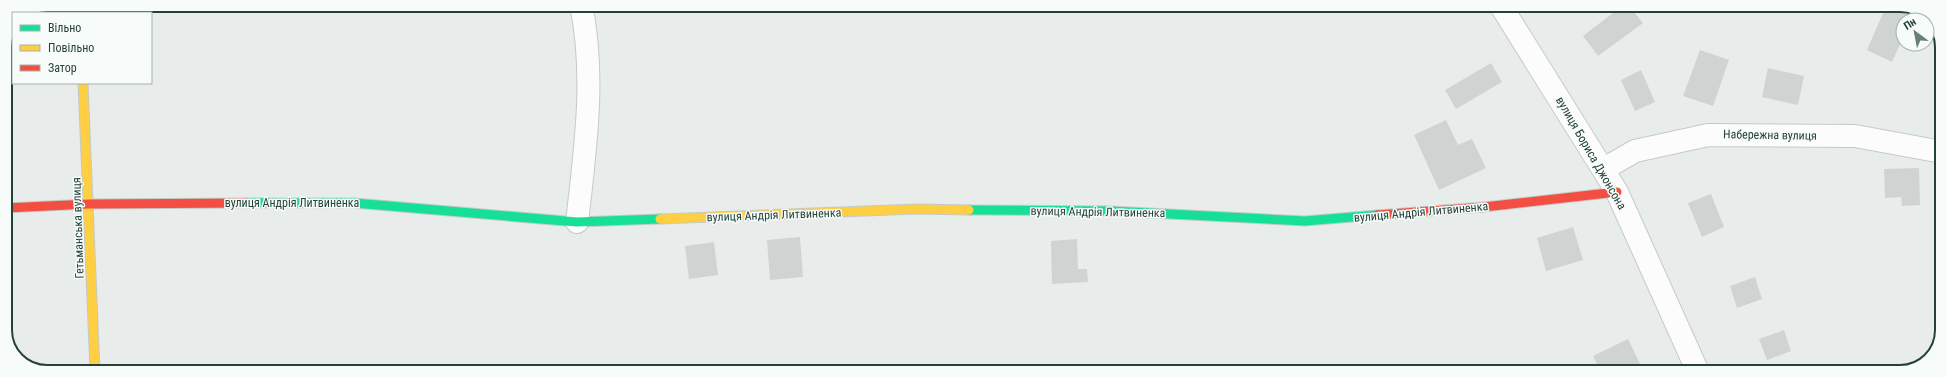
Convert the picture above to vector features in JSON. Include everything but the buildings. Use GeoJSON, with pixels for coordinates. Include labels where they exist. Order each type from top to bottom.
{"type":"FeatureCollection","features":[{"type":"Feature","properties":{"kind":"main road","name":"Гетьманська вулиця"},"geometry":{"type":"LineString","coordinates":[[83,84],[95,365]]}},
{"type":"Feature","properties":{"kind":"main road","name":"вулиця Андрія Литвиненка"},"geometry":{"type":"LineString","coordinates":[[12,208],[89,204],[354,203],[577,222],[917,209],[1110,211],[1305,221],[1484,207],[1617,192]]}},
{"type":"Feature","properties":{"kind":"street"},"geometry":{"type":"LineString","coordinates":[[577,222],[587,129],[587,33],[582,12]]}},
{"type":"Feature","properties":{"kind":"street","name":"вулиця Бориса Джонсона"},"geometry":{"type":"LineString","coordinates":[[1505,12],[1617,192],[1695,365]]}},
{"type":"Feature","properties":{"kind":"street","name":"Набережна вулиця"},"geometry":{"type":"LineString","coordinates":[[1604,169],[1635,151],[1708,135],[1855,136],[1935,151]]}},
{"type":"Feature","properties":{"kind":"traffic: fast"},"geometry":{"type":"LineString","coordinates":[[247,203],[354,203],[577,222],[660,219]]}},
{"type":"Feature","properties":{"kind":"traffic: fast"},"geometry":{"type":"LineString","coordinates":[[969,210],[1110,211],[1305,221],[1377,215]]}},
{"type":"Feature","properties":{"kind":"traffic: slow"},"geometry":{"type":"LineString","coordinates":[[83,84],[95,365]]}},
{"type":"Feature","properties":{"kind":"traffic: slow"},"geometry":{"type":"LineString","coordinates":[[660,219],[917,209],[969,210]]}},
{"type":"Feature","properties":{"kind":"traffic: jam"},"geometry":{"type":"LineString","coordinates":[[1377,215],[1484,207],[1617,192]]}},
{"type":"Feature","properties":{"kind":"traffic: jam"},"geometry":{"type":"LineString","coordinates":[[12,208],[89,204],[247,203]]}}]}
